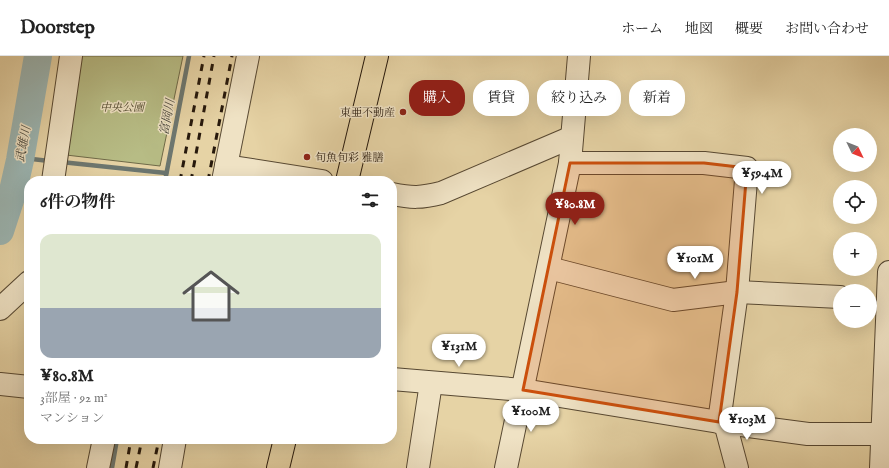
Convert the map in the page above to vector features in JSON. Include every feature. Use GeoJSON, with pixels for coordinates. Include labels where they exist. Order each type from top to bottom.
{"type":"FeatureCollection","features":[{"type":"Feature","properties":{"kind":"main road"},"geometry":{"type":"LineString","coordinates":[[347,176],[377,56]]}},
{"type":"Feature","properties":{"kind":"main road"},"geometry":{"type":"LineString","coordinates":[[278,468],[284,444]]}},
{"type":"Feature","properties":{"kind":"street"},"geometry":{"type":"LineString","coordinates":[[55,168],[71,56]]}},
{"type":"Feature","properties":{"kind":"street"},"geometry":{"type":"LineString","coordinates":[[248,56],[225,174],[253,176]]}},
{"type":"Feature","properties":{"kind":"street"},"geometry":{"type":"LineString","coordinates":[[506,468],[570,163],[579,56]]}},
{"type":"Feature","properties":{"kind":"street"},"geometry":{"type":"LineString","coordinates":[[397,195],[411,198],[441,193],[572,137]]}},
{"type":"Feature","properties":{"kind":"street"},"geometry":{"type":"LineString","coordinates":[[570,163],[704,163],[747,168],[737,292],[722,423],[737,468]]}},
{"type":"Feature","properties":{"kind":"street"},"geometry":{"type":"LineString","coordinates":[[549,268],[673,300],[737,292],[833,297]]}},
{"type":"Feature","properties":{"kind":"street"},"geometry":{"type":"LineString","coordinates":[[882,468],[882,434],[888,339],[879,298],[889,272]]}},
{"type":"Feature","properties":{"kind":"street"},"geometry":{"type":"LineString","coordinates":[[0,309],[24,287]]}},
{"type":"Feature","properties":{"kind":"street"},"geometry":{"type":"LineString","coordinates":[[397,379],[523,390],[722,423],[808,434],[882,434]]}},
{"type":"Feature","properties":{"kind":"street"},"geometry":{"type":"LineString","coordinates":[[418,468],[431,382]]}},
{"type":"Feature","properties":{"kind":"street"},"geometry":{"type":"LineString","coordinates":[[0,384],[24,386]]}},
{"type":"Feature","properties":{"kind":"street"},"geometry":{"type":"LineString","coordinates":[[98,468],[103,444]]}},
{"type":"Feature","properties":{"kind":"street"},"geometry":{"type":"LineString","coordinates":[[170,468],[174,444]]}},
{"type":"Feature","properties":{"kind":"highlighted area"},"geometry":{"type":"Polygon","coordinates":[[[570,163],[704,163],[747,168],[737,292],[719,422],[523,390],[570,163]]]}},
{"type":"Feature","properties":{"kind":"green space","name":"中央公園"},"geometry":{"type":"Polygon","coordinates":[[[78,56],[183,56],[160,166],[66,155],[78,56]]]}},
{"type":"Feature","properties":{"kind":"waterway","name":"武雄川"},"geometry":{"type":"LineString","coordinates":[[0,231],[13,191],[20,160],[38,56]]}},
{"type":"Feature","properties":{"kind":"waterway","name":"富岡川"},"geometry":{"type":"LineString","coordinates":[[166,176],[189,56]]}},
{"type":"Feature","properties":{"kind":"waterway"},"geometry":{"type":"LineString","coordinates":[[20,160],[32,159],[49,161]]}},
{"type":"Feature","properties":{"kind":"waterway"},"geometry":{"type":"LineString","coordinates":[[61,162],[166,173]]}},
{"type":"Feature","properties":{"kind":"waterway","name":"富岡川"},"geometry":{"type":"LineString","coordinates":[[112,468],[116,444]]}},
{"type":"Feature","properties":{"kind":"railway"},"geometry":{"type":"LineString","coordinates":[[181,176],[204,56]]}},
{"type":"Feature","properties":{"kind":"railway"},"geometry":{"type":"LineString","coordinates":[[192,176],[214,56]]}},
{"type":"Feature","properties":{"kind":"railway"},"geometry":{"type":"LineString","coordinates":[[209,176],[232,56]]}},
{"type":"Feature","properties":{"kind":"railway"},"geometry":{"type":"LineString","coordinates":[[126,468],[130,444]]}},
{"type":"Feature","properties":{"kind":"railway"},"geometry":{"type":"LineString","coordinates":[[136,468],[141,444]]}},
{"type":"Feature","properties":{"kind":"railway"},"geometry":{"type":"LineString","coordinates":[[153,468],[158,444]]}},
{"type":"Feature","properties":{"kind":"place","name":"東亜不動産"},"geometry":{"type":"Point","coordinates":[403,112]}},
{"type":"Feature","properties":{"kind":"place","name":"旬魚旬彩 雅膳"},"geometry":{"type":"Point","coordinates":[307,157]}}]}
